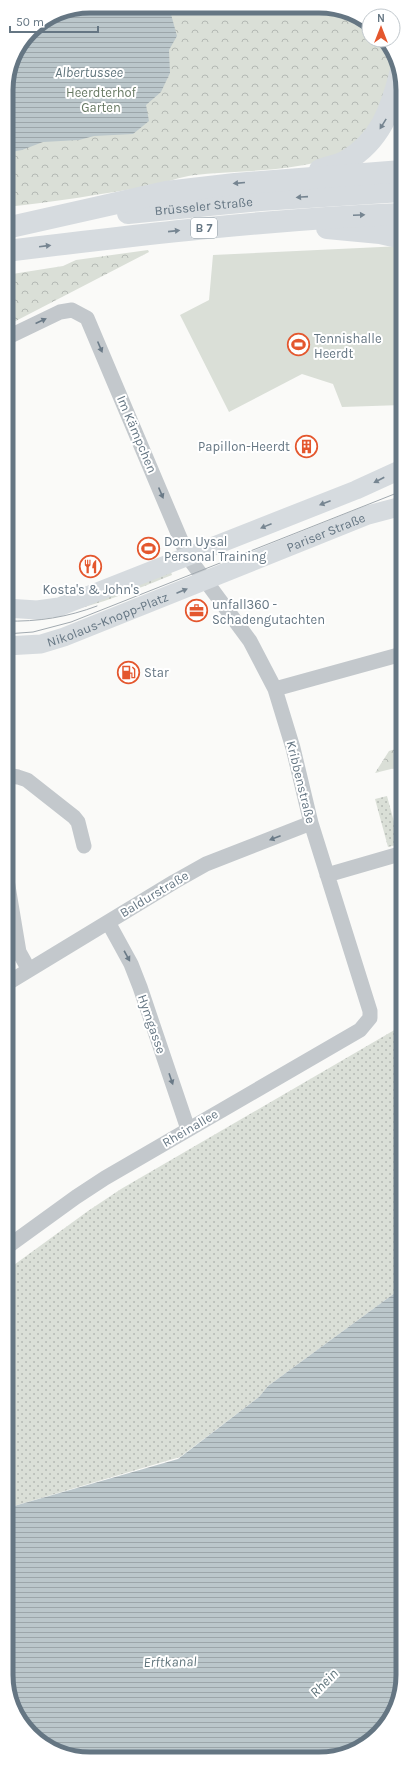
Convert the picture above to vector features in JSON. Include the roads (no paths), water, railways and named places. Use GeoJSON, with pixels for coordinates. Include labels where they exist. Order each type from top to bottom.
{"type":"FeatureCollection","features":[{"type":"Feature","properties":{"kind":"highway"},"geometry":{"type":"LineString","coordinates":[[278,180],[309,173],[346,161],[369,143],[385,122],[396,90]]}},
{"type":"Feature","properties":{"kind":"highway"},"geometry":{"type":"LineString","coordinates":[[13,226],[166,192],[278,180],[396,171]]}},
{"type":"Feature","properties":{"kind":"highway","name":"Brüsseler Straße"},"geometry":{"type":"LineString","coordinates":[[13,227],[149,210],[261,200],[396,191]]}},
{"type":"Feature","properties":{"kind":"highway","name":"Brüsseler Straße"},"geometry":{"type":"LineString","coordinates":[[13,250],[176,230],[340,216],[396,214]]}},
{"type":"Feature","properties":{"kind":"highway"},"geometry":{"type":"LineString","coordinates":[[242,225],[337,229],[396,237]]}},
{"type":"Feature","properties":{"kind":"main road","name":"Pariser Straße"},"geometry":{"type":"LineString","coordinates":[[188,556],[356,490],[396,472]]}},
{"type":"Feature","properties":{"kind":"main road","name":"Pariser Straße"},"geometry":{"type":"LineString","coordinates":[[206,580],[368,515],[396,508]]}},
{"type":"Feature","properties":{"kind":"main road"},"geometry":{"type":"LineString","coordinates":[[13,608],[37,610],[59,607],[188,556]]}},
{"type":"Feature","properties":{"kind":"main road","name":"Nikolaus-Knopp-Platz"},"geometry":{"type":"LineString","coordinates":[[13,646],[41,644],[64,637],[206,580]]}},
{"type":"Feature","properties":{"kind":"street","name":"Im Kämpchen"},"geometry":{"type":"LineString","coordinates":[[13,335],[60,312],[72,310],[87,318],[92,326],[188,556]]}},
{"type":"Feature","properties":{"kind":"street","name":"Pariser Straße"},"geometry":{"type":"LineString","coordinates":[[206,580],[204,570],[207,559],[211,554],[228,548],[238,537]]}},
{"type":"Feature","properties":{"kind":"street"},"geometry":{"type":"LineString","coordinates":[[188,556],[206,580]]}},
{"type":"Feature","properties":{"kind":"street","name":"Kribbenstraße"},"geometry":{"type":"LineString","coordinates":[[206,580],[250,641],[275,689],[291,741],[311,823],[370,1011]]}},
{"type":"Feature","properties":{"kind":"street"},"geometry":{"type":"LineString","coordinates":[[275,689],[396,656]]}},
{"type":"Feature","properties":{"kind":"street"},"geometry":{"type":"LineString","coordinates":[[13,777],[27,780],[74,817],[78,822],[84,846]]}},
{"type":"Feature","properties":{"kind":"street","name":"Baldurstraße"},"geometry":{"type":"LineString","coordinates":[[13,980],[206,864],[311,823]]}},
{"type":"Feature","properties":{"kind":"street"},"geometry":{"type":"LineString","coordinates":[[327,875],[396,855]]}},
{"type":"Feature","properties":{"kind":"street"},"geometry":{"type":"LineString","coordinates":[[13,916],[19,952],[29,970]]}},
{"type":"Feature","properties":{"kind":"street","name":"Hymgasse"},"geometry":{"type":"LineString","coordinates":[[108,922],[131,964],[140,987],[188,1129]]}},
{"type":"Feature","properties":{"kind":"street","name":"Rheinallee"},"geometry":{"type":"LineString","coordinates":[[13,1243],[76,1196],[188,1129],[360,1030],[370,1018],[370,1011]]}},
{"type":"Feature","properties":{"kind":"water","name":"Albertussee"},"geometry":{"type":"Polygon","coordinates":[[[171,13],[177,36],[169,50],[170,73],[161,92],[146,105],[149,121],[133,134],[94,136],[79,140],[43,142],[13,152],[13,85],[19,60],[23,51],[35,35],[51,23],[75,14],[171,13]]]}},
{"type":"Feature","properties":{"kind":"water"},"geometry":{"type":"Polygon","coordinates":[[[396,1292],[396,1680],[392,1700],[383,1718],[370,1733],[358,1742],[344,1748],[319,1752],[85,1752],[75,1751],[51,1742],[32,1726],[23,1714],[14,1685],[13,1506],[178,1459],[259,1397],[268,1386],[396,1292]]]}},
{"type":"Feature","properties":{"kind":"tram line"},"geometry":{"type":"LineString","coordinates":[[13,633],[33,632],[71,622],[396,493]]}},
{"type":"Feature","properties":{"kind":"tram line"},"geometry":{"type":"LineString","coordinates":[[13,621],[30,621],[53,618],[97,606]]}},
{"type":"Feature","properties":{"kind":"place","name":"Tennishalle Heerdt"},"geometry":{"type":"Point","coordinates":[298,345]}},
{"type":"Feature","properties":{"kind":"place","name":"Papillon-Heerdt"},"geometry":{"type":"Point","coordinates":[306,446]}},
{"type":"Feature","properties":{"kind":"place","name":"Dorn Uysal Personal Training"},"geometry":{"type":"Point","coordinates":[149,548]}},
{"type":"Feature","properties":{"kind":"place","name":"Kosta's & John's"},"geometry":{"type":"Point","coordinates":[91,567]}},
{"type":"Feature","properties":{"kind":"place","name":"unfall360 - Schadengutachten"},"geometry":{"type":"Point","coordinates":[197,611]}},
{"type":"Feature","properties":{"kind":"place","name":"Star"},"geometry":{"type":"Point","coordinates":[128,672]}},
{"type":"Feature","properties":{"kind":"park label","name":"Heerdterhof Garten"},"geometry":{"type":"Point","coordinates":[101,100]}},
{"type":"Feature","properties":{"kind":"water label","name":"Erftkanal"},"geometry":{"type":"Point","coordinates":[170,1662]}},
{"type":"Feature","properties":{"kind":"water label","name":"Rhein"},"geometry":{"type":"Point","coordinates":[324,1683]}}]}
